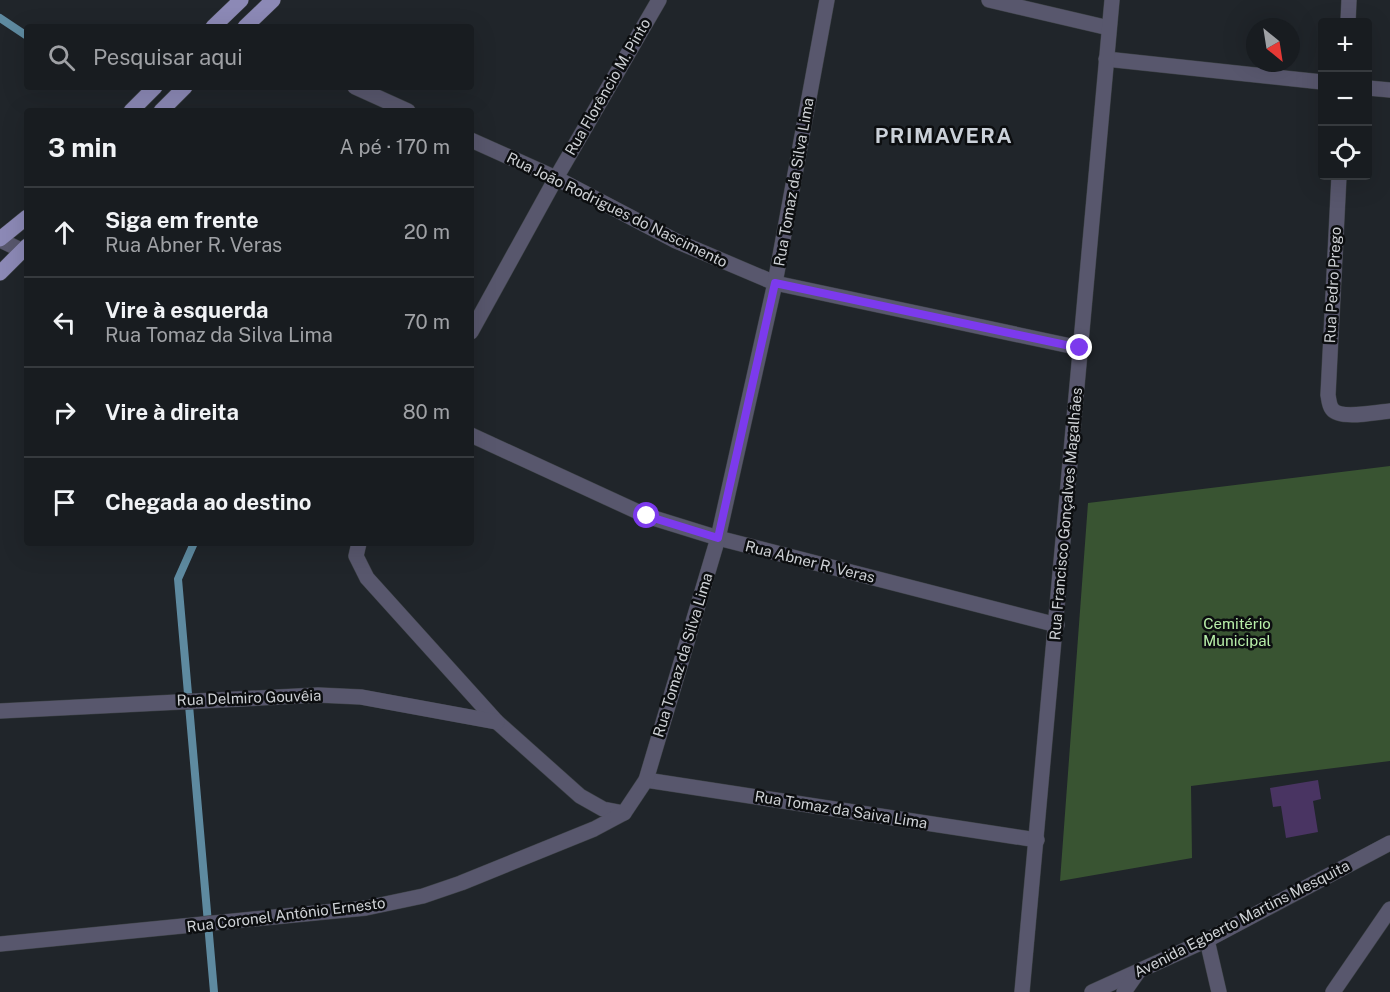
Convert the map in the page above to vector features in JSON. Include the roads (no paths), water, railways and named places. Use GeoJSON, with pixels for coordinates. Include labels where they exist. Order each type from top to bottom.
{"type":"FeatureCollection","features":[{"type":"Feature","properties":{"kind":"main road"},"geometry":{"type":"LineString","coordinates":[[220,24],[241,0]]}},
{"type":"Feature","properties":{"kind":"main road"},"geometry":{"type":"LineString","coordinates":[[248,24],[273,0]]}},
{"type":"Feature","properties":{"kind":"main road"},"geometry":{"type":"LineString","coordinates":[[134,108],[151,90]]}},
{"type":"Feature","properties":{"kind":"main road"},"geometry":{"type":"LineString","coordinates":[[164,108],[182,90]]}},
{"type":"Feature","properties":{"kind":"main road"},"geometry":{"type":"LineString","coordinates":[[0,239],[24,219]]}},
{"type":"Feature","properties":{"kind":"main road"},"geometry":{"type":"LineString","coordinates":[[0,273],[24,249]]}},
{"type":"Feature","properties":{"kind":"street","name":"Rua Florêncio M. Pinto"},"geometry":{"type":"LineString","coordinates":[[474,327],[658,0]]}},
{"type":"Feature","properties":{"kind":"street","name":"Rua Tomaz da Silva Lima"},"geometry":{"type":"LineString","coordinates":[[646,780],[718,538],[775,283],[827,0]]}},
{"type":"Feature","properties":{"kind":"street"},"geometry":{"type":"LineString","coordinates":[[989,0],[1109,28]]}},
{"type":"Feature","properties":{"kind":"street","name":"Rua Francisco Gonçalves Magalhães"},"geometry":{"type":"LineString","coordinates":[[1022,992],[1112,0]]}},
{"type":"Feature","properties":{"kind":"street"},"geometry":{"type":"LineString","coordinates":[[1348,18],[1349,0]]}},
{"type":"Feature","properties":{"kind":"street"},"geometry":{"type":"LineString","coordinates":[[1106,59],[1318,81]]}},
{"type":"Feature","properties":{"kind":"street"},"geometry":{"type":"LineString","coordinates":[[1372,88],[1390,90]]}},
{"type":"Feature","properties":{"kind":"street"},"geometry":{"type":"LineString","coordinates":[[362,90],[401,108]]}},
{"type":"Feature","properties":{"kind":"street","name":"Rua João Rodrigues do Nascimento"},"geometry":{"type":"LineString","coordinates":[[474,141],[556,178],[676,241],[775,283],[1080,348]]}},
{"type":"Feature","properties":{"kind":"street","name":"Rua Pedro Prego"},"geometry":{"type":"LineString","coordinates":[[1339,180],[1328,395],[1330,406],[1334,412],[1342,415],[1390,411]]}},
{"type":"Feature","properties":{"kind":"street"},"geometry":{"type":"LineString","coordinates":[[0,239],[24,248]]}},
{"type":"Feature","properties":{"kind":"street","name":"Rua Abner R. Veras"},"geometry":{"type":"LineString","coordinates":[[474,436],[647,516],[718,538],[1057,625]]}},
{"type":"Feature","properties":{"kind":"street"},"geometry":{"type":"LineString","coordinates":[[358,546],[356,556],[368,578],[497,722],[580,796],[603,809],[624,813]]}},
{"type":"Feature","properties":{"kind":"street","name":"Rua Delmiro Gouvêia"},"geometry":{"type":"LineString","coordinates":[[0,711],[318,694],[360,697],[497,722]]}},
{"type":"Feature","properties":{"kind":"street","name":"Rua Coronel Antônio Ernesto"},"geometry":{"type":"LineString","coordinates":[[0,944],[366,908],[423,896],[566,842],[624,813],[646,780]]}},
{"type":"Feature","properties":{"kind":"street","name":"Rua Tomaz da Saiva Lima"},"geometry":{"type":"LineString","coordinates":[[646,780],[1037,840]]}},
{"type":"Feature","properties":{"kind":"street","name":"Avenida Egberto Martins Mesquita"},"geometry":{"type":"LineString","coordinates":[[1092,992],[1207,940],[1390,843]]}},
{"type":"Feature","properties":{"kind":"street"},"geometry":{"type":"LineString","coordinates":[[1333,992],[1390,909]]}},
{"type":"Feature","properties":{"kind":"street"},"geometry":{"type":"LineString","coordinates":[[1207,940],[1219,992]]}},
{"type":"Feature","properties":{"kind":"street"},"geometry":{"type":"LineString","coordinates":[[1124,992],[1138,972]]}},
{"type":"Feature","properties":{"kind":"waterway"},"geometry":{"type":"LineString","coordinates":[[0,18],[24,34]]}},
{"type":"Feature","properties":{"kind":"waterway"},"geometry":{"type":"LineString","coordinates":[[193,546],[178,579],[214,992]]}},
{"type":"Feature","properties":{"kind":"district","name":"PRIMAVERA"},"geometry":{"type":"Point","coordinates":[944,136]}},
{"type":"Feature","properties":{"kind":"park label","name":"Cemitério Municipal"},"geometry":{"type":"Point","coordinates":[1237,632]}}]}
